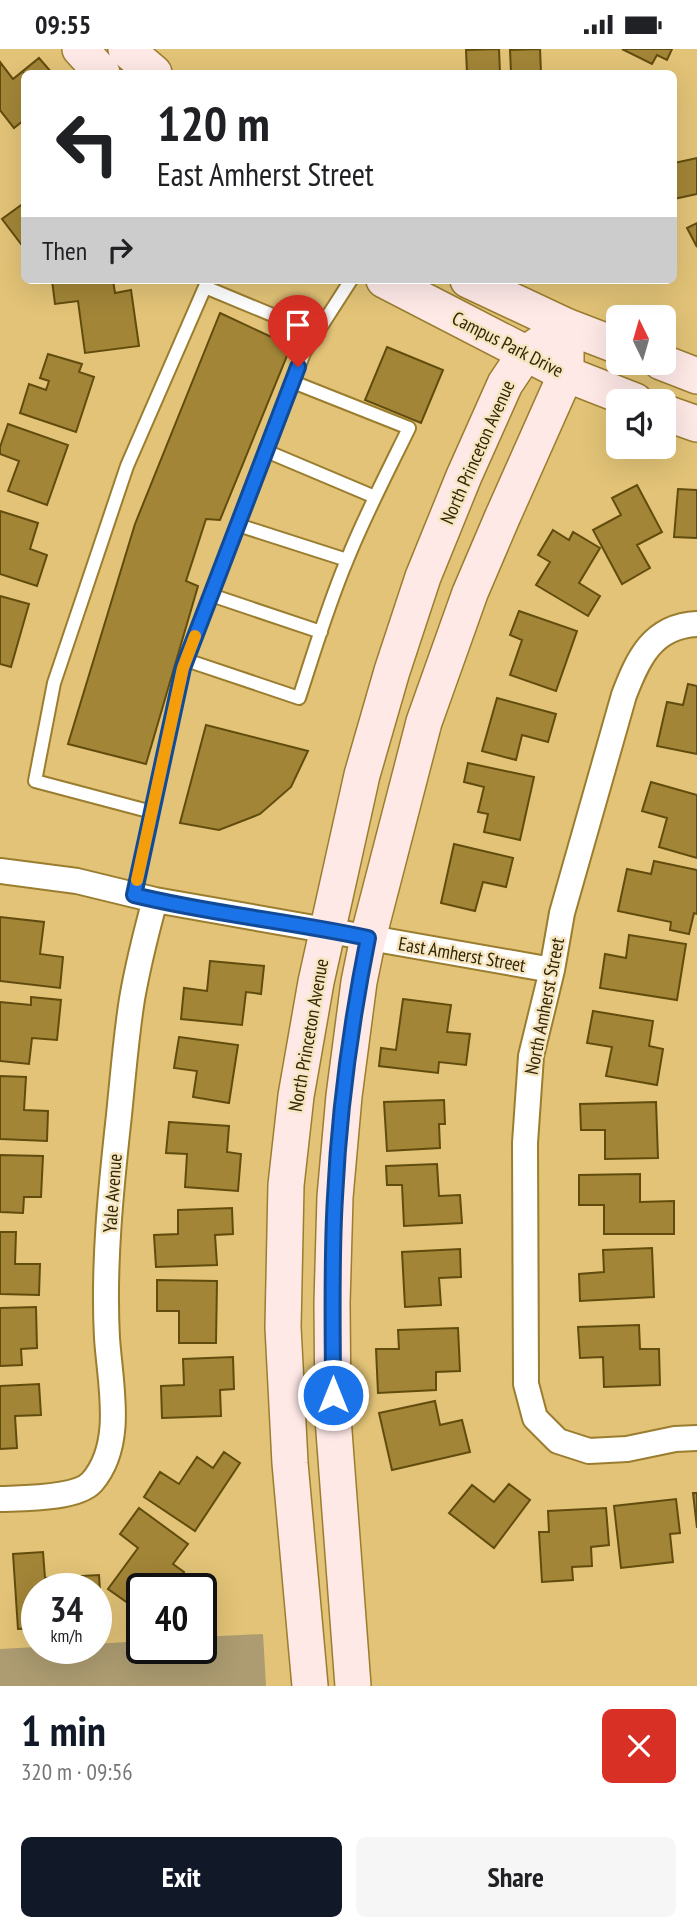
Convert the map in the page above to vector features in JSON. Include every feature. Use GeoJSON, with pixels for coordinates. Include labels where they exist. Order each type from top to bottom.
{"type":"FeatureCollection","features":[{"type":"Feature","properties":{"kind":"street"},"geometry":{"type":"LineString","coordinates":[[80,49],[99,70]]}},
{"type":"Feature","properties":{"kind":"street"},"geometry":{"type":"LineString","coordinates":[[126,49],[150,70]]}},
{"type":"Feature","properties":{"kind":"street","name":"Campus Park Drive"},"geometry":{"type":"LineString","coordinates":[[392,284],[525,354],[606,390]]}},
{"type":"Feature","properties":{"kind":"street","name":"Campus Park Drive"},"geometry":{"type":"LineString","coordinates":[[477,284],[566,326],[606,341]]}},
{"type":"Feature","properties":{"kind":"street"},"geometry":{"type":"LineString","coordinates":[[353,1686],[333,1418],[333,1290],[335,1197],[344,1096],[359,982],[424,722],[470,593],[566,374],[566,326]]}},
{"type":"Feature","properties":{"kind":"street","name":"North Princeton Avenue"},"geometry":{"type":"LineString","coordinates":[[310,1686],[290,1463],[283,1301],[286,1185],[296,1096],[327,929],[362,775],[423,577],[500,396],[525,354],[566,326]]}},
{"type":"Feature","properties":{"kind":"street"},"geometry":{"type":"LineString","coordinates":[[676,368],[697,376]]}},
{"type":"Feature","properties":{"kind":"street"},"geometry":{"type":"LineString","coordinates":[[676,417],[697,424]]}},
{"type":"Feature","properties":{"kind":"street","name":"North Amherst Street"},"geometry":{"type":"LineString","coordinates":[[697,624],[671,629],[648,647],[637,663],[624,695],[562,913],[531,1056],[526,1143],[526,1384],[535,1418],[558,1441],[590,1451],[627,1449],[675,1439],[697,1438]]}},
{"type":"Feature","properties":{"kind":"street","name":"East Amherst Street"},"geometry":{"type":"LineString","coordinates":[[0,871],[77,881],[145,898],[552,969]]}},
{"type":"Feature","properties":{"kind":"street","name":"Yale Avenue"},"geometry":{"type":"LineString","coordinates":[[0,1499],[61,1496],[91,1485],[105,1461],[113,1431],[107,1252],[113,1168],[132,1001],[142,946],[145,898]]}},
{"type":"Feature","properties":{"kind":"lane"},"geometry":{"type":"LineString","coordinates":[[145,898],[152,812],[186,660],[304,353],[348,284]]}},
{"type":"Feature","properties":{"kind":"lane"},"geometry":{"type":"LineString","coordinates":[[152,812],[35,781],[54,684],[127,466],[205,287],[316,333]]}},
{"type":"Feature","properties":{"kind":"lane"},"geometry":{"type":"LineString","coordinates":[[186,660],[299,698],[346,561],[409,428],[293,382]]}},
{"type":"Feature","properties":{"kind":"lane"},"geometry":{"type":"LineString","coordinates":[[266,451],[375,497]]}},
{"type":"Feature","properties":{"kind":"lane"},"geometry":{"type":"LineString","coordinates":[[237,525],[346,561]]}},
{"type":"Feature","properties":{"kind":"lane"},"geometry":{"type":"LineString","coordinates":[[211,595],[320,632]]}},
{"type":"Feature","properties":{"kind":"shaded area"},"geometry":{"type":"Polygon","coordinates":[[[263,1634],[266,1686],[0,1686],[0,1649],[21,1648],[21,1664],[112,1664],[112,1643],[126,1642],[126,1664],[217,1664],[217,1636],[263,1634]]]}},
{"type":"Feature","properties":{"kind":"building"},"geometry":{"type":"Polygon","coordinates":[[[499,49],[500,70],[467,70],[466,50],[499,49]]]}},
{"type":"Feature","properties":{"kind":"building"},"geometry":{"type":"Polygon","coordinates":[[[540,49],[541,70],[511,70],[510,50],[540,49]]]}},
{"type":"Feature","properties":{"kind":"building"},"geometry":{"type":"Polygon","coordinates":[[[622,49],[672,49],[667,60],[657,55],[652,64],[622,49]]]}},
{"type":"Feature","properties":{"kind":"building"},"geometry":{"type":"Polygon","coordinates":[[[39,58],[49,70],[24,70],[39,58]]]}},
{"type":"Feature","properties":{"kind":"building"},"geometry":{"type":"Polygon","coordinates":[[[0,62],[13,79],[21,73],[21,122],[14,128],[0,110],[0,62]]]}},
{"type":"Feature","properties":{"kind":"building"},"geometry":{"type":"Polygon","coordinates":[[[697,158],[697,194],[677,198],[677,162],[697,158]]]}},
{"type":"Feature","properties":{"kind":"building"},"geometry":{"type":"Polygon","coordinates":[[[21,205],[21,244],[2,219],[21,205]]]}},
{"type":"Feature","properties":{"kind":"building"},"geometry":{"type":"Polygon","coordinates":[[[697,223],[697,247],[687,228],[697,223]]]}},
{"type":"Feature","properties":{"kind":"building"},"geometry":{"type":"Polygon","coordinates":[[[52,284],[114,284],[115,293],[131,290],[139,346],[85,353],[78,301],[55,304],[52,284]]]}},
{"type":"Feature","properties":{"kind":"building"},"geometry":{"type":"Polygon","coordinates":[[[220,313],[291,346],[220,520],[206,519],[186,581],[198,586],[146,764],[68,744],[135,524],[220,313]]]}},
{"type":"Feature","properties":{"kind":"building"},"geometry":{"type":"Polygon","coordinates":[[[387,347],[443,370],[421,423],[365,400],[387,347]]]}},
{"type":"Feature","properties":{"kind":"building"},"geometry":{"type":"Polygon","coordinates":[[[48,354],[82,364],[79,372],[94,377],[76,432],[20,413],[29,384],[46,390],[49,381],[40,378],[48,354]]]}},
{"type":"Feature","properties":{"kind":"building"},"geometry":{"type":"Polygon","coordinates":[[[8,424],[68,445],[47,505],[8,491],[19,461],[0,454],[8,424]]]}},
{"type":"Feature","properties":{"kind":"building"},"geometry":{"type":"Polygon","coordinates":[[[637,485],[662,532],[637,545],[650,568],[622,584],[593,530],[621,515],[612,498],[637,485]]]}},
{"type":"Feature","properties":{"kind":"building"},"geometry":{"type":"Polygon","coordinates":[[[678,489],[697,490],[697,538],[674,537],[678,489]]]}},
{"type":"Feature","properties":{"kind":"building"},"geometry":{"type":"Polygon","coordinates":[[[0,511],[38,523],[30,549],[47,555],[37,586],[0,574],[0,511]]]}},
{"type":"Feature","properties":{"kind":"building"},"geometry":{"type":"Polygon","coordinates":[[[553,530],[569,540],[573,532],[600,548],[579,583],[600,596],[588,616],[536,585],[550,562],[538,555],[553,530]]]}},
{"type":"Feature","properties":{"kind":"building"},"geometry":{"type":"Polygon","coordinates":[[[0,596],[29,604],[11,667],[0,664],[0,596]]]}},
{"type":"Feature","properties":{"kind":"building"},"geometry":{"type":"Polygon","coordinates":[[[519,611],[577,631],[556,691],[510,675],[522,640],[510,635],[519,611]]]}},
{"type":"Feature","properties":{"kind":"building"},"geometry":{"type":"Polygon","coordinates":[[[688,684],[697,686],[697,754],[657,746],[667,702],[683,705],[688,684]]]}},
{"type":"Feature","properties":{"kind":"building"},"geometry":{"type":"Polygon","coordinates":[[[497,698],[556,714],[548,742],[522,735],[516,760],[482,751],[497,698]]]}},
{"type":"Feature","properties":{"kind":"building"},"geometry":{"type":"Polygon","coordinates":[[[206,725],[308,751],[291,787],[260,814],[219,830],[180,823],[206,725]]]}},
{"type":"Feature","properties":{"kind":"building"},"geometry":{"type":"Polygon","coordinates":[[[468,763],[534,777],[520,840],[484,832],[488,814],[478,812],[484,787],[464,782],[468,763]]]}},
{"type":"Feature","properties":{"kind":"building"},"geometry":{"type":"Polygon","coordinates":[[[651,782],[697,795],[697,858],[659,847],[667,818],[642,811],[651,782]]]}},
{"type":"Feature","properties":{"kind":"building"},"geometry":{"type":"Polygon","coordinates":[[[454,844],[513,858],[506,887],[483,882],[475,911],[441,903],[454,844]]]}},
{"type":"Feature","properties":{"kind":"building"},"geometry":{"type":"Polygon","coordinates":[[[654,861],[697,870],[697,914],[694,913],[689,934],[670,930],[671,922],[618,911],[627,869],[651,874],[654,861]]]}},
{"type":"Feature","properties":{"kind":"building"},"geometry":{"type":"Polygon","coordinates":[[[0,917],[44,922],[40,954],[63,957],[60,988],[0,981],[0,917]]]}},
{"type":"Feature","properties":{"kind":"building"},"geometry":{"type":"Polygon","coordinates":[[[629,935],[686,944],[677,1000],[600,988],[605,954],[626,958],[629,935]]]}},
{"type":"Feature","properties":{"kind":"building"},"geometry":{"type":"Polygon","coordinates":[[[210,961],[264,966],[261,994],[246,992],[242,1025],[181,1019],[184,988],[207,991],[210,961]]]}},
{"type":"Feature","properties":{"kind":"building"},"geometry":{"type":"Polygon","coordinates":[[[31,997],[61,1000],[57,1040],[32,1038],[29,1064],[0,1061],[0,1002],[31,1005],[31,997]]]}},
{"type":"Feature","properties":{"kind":"building"},"geometry":{"type":"Polygon","coordinates":[[[403,999],[451,1005],[447,1032],[470,1034],[466,1065],[439,1062],[438,1073],[379,1066],[381,1048],[396,1050],[403,999]]]}},
{"type":"Feature","properties":{"kind":"building"},"geometry":{"type":"Polygon","coordinates":[[[593,1011],[653,1021],[649,1046],[663,1049],[657,1085],[606,1076],[612,1047],[587,1043],[593,1011]]]}},
{"type":"Feature","properties":{"kind":"building"},"geometry":{"type":"Polygon","coordinates":[[[179,1037],[238,1045],[229,1103],[193,1097],[197,1071],[174,1068],[179,1037]]]}},
{"type":"Feature","properties":{"kind":"building"},"geometry":{"type":"Polygon","coordinates":[[[0,1076],[26,1077],[24,1110],[48,1111],[47,1141],[0,1139],[0,1076]]]}},
{"type":"Feature","properties":{"kind":"building"},"geometry":{"type":"Polygon","coordinates":[[[444,1100],[445,1124],[439,1124],[440,1148],[387,1151],[384,1102],[444,1100]]]}},
{"type":"Feature","properties":{"kind":"building"},"geometry":{"type":"Polygon","coordinates":[[[656,1102],[658,1158],[605,1159],[605,1130],[581,1130],[580,1104],[656,1102]]]}},
{"type":"Feature","properties":{"kind":"building"},"geometry":{"type":"Polygon","coordinates":[[[169,1122],[229,1126],[227,1152],[241,1154],[238,1191],[185,1187],[187,1154],[166,1153],[169,1122]]]}},
{"type":"Feature","properties":{"kind":"building"},"geometry":{"type":"Polygon","coordinates":[[[0,1155],[43,1156],[41,1197],[24,1197],[23,1213],[0,1212],[0,1155]]]}},
{"type":"Feature","properties":{"kind":"building"},"geometry":{"type":"Polygon","coordinates":[[[437,1164],[439,1196],[460,1195],[462,1223],[404,1226],[402,1185],[387,1185],[386,1166],[437,1164]]]}},
{"type":"Feature","properties":{"kind":"building"},"geometry":{"type":"Polygon","coordinates":[[[640,1174],[640,1202],[674,1201],[674,1234],[604,1234],[604,1205],[579,1205],[579,1175],[640,1174]]]}},
{"type":"Feature","properties":{"kind":"building"},"geometry":{"type":"Polygon","coordinates":[[[232,1208],[233,1234],[215,1235],[217,1265],[156,1267],[154,1235],[178,1234],[178,1210],[232,1208]]]}},
{"type":"Feature","properties":{"kind":"building"},"geometry":{"type":"Polygon","coordinates":[[[0,1232],[16,1232],[15,1264],[40,1264],[39,1295],[0,1294],[0,1232]]]}},
{"type":"Feature","properties":{"kind":"building"},"geometry":{"type":"Polygon","coordinates":[[[652,1248],[654,1297],[580,1301],[579,1274],[604,1272],[603,1250],[652,1248]]]}},
{"type":"Feature","properties":{"kind":"building"},"geometry":{"type":"Polygon","coordinates":[[[460,1249],[461,1277],[439,1278],[441,1305],[405,1307],[402,1252],[460,1249]]]}},
{"type":"Feature","properties":{"kind":"building"},"geometry":{"type":"Polygon","coordinates":[[[157,1280],[217,1281],[216,1343],[179,1343],[179,1311],[157,1311],[157,1280]]]}},
{"type":"Feature","properties":{"kind":"building"},"geometry":{"type":"Polygon","coordinates":[[[36,1307],[37,1348],[21,1349],[22,1365],[0,1366],[0,1308],[36,1307]]]}},
{"type":"Feature","properties":{"kind":"building"},"geometry":{"type":"Polygon","coordinates":[[[639,1325],[640,1349],[659,1349],[660,1385],[604,1387],[603,1357],[580,1358],[578,1327],[639,1325]]]}},
{"type":"Feature","properties":{"kind":"building"},"geometry":{"type":"Polygon","coordinates":[[[458,1328],[460,1371],[436,1372],[436,1390],[378,1393],[376,1349],[399,1349],[398,1330],[458,1328]]]}},
{"type":"Feature","properties":{"kind":"building"},"geometry":{"type":"Polygon","coordinates":[[[233,1357],[234,1389],[220,1390],[221,1416],[162,1418],[161,1386],[184,1385],[183,1359],[233,1357]]]}},
{"type":"Feature","properties":{"kind":"building"},"geometry":{"type":"Polygon","coordinates":[[[39,1384],[41,1415],[15,1416],[17,1448],[0,1449],[0,1386],[39,1384]]]}},
{"type":"Feature","properties":{"kind":"building"},"geometry":{"type":"Polygon","coordinates":[[[435,1401],[440,1425],[462,1420],[470,1452],[392,1470],[379,1413],[435,1401]]]}},
{"type":"Feature","properties":{"kind":"building"},"geometry":{"type":"Polygon","coordinates":[[[224,1452],[240,1463],[195,1531],[144,1497],[160,1472],[179,1484],[197,1457],[213,1468],[224,1452]]]}},
{"type":"Feature","properties":{"kind":"building"},"geometry":{"type":"Polygon","coordinates":[[[509,1484],[530,1500],[494,1548],[449,1513],[472,1485],[494,1502],[509,1484]]]}},
{"type":"Feature","properties":{"kind":"building"},"geometry":{"type":"Polygon","coordinates":[[[693,1493],[697,1493],[697,1528],[693,1493]]]}},
{"type":"Feature","properties":{"kind":"building"},"geometry":{"type":"Polygon","coordinates":[[[676,1499],[680,1533],[670,1534],[673,1562],[621,1568],[614,1506],[676,1499]]]}},
{"type":"Feature","properties":{"kind":"building"},"geometry":{"type":"Polygon","coordinates":[[[139,1508],[188,1544],[173,1564],[184,1572],[126,1573],[126,1602],[112,1592],[112,1584],[138,1548],[120,1534],[139,1508]]]}},
{"type":"Feature","properties":{"kind":"building"},"geometry":{"type":"Polygon","coordinates":[[[606,1508],[609,1545],[591,1547],[592,1566],[572,1567],[573,1580],[542,1582],[539,1532],[549,1532],[548,1511],[606,1508]]]}},
{"type":"Feature","properties":{"kind":"building"},"geometry":{"type":"Polygon","coordinates":[[[43,1552],[45,1573],[21,1573],[21,1629],[18,1629],[13,1554],[43,1552]]]}},
{"type":"Feature","properties":{"kind":"slow traffic"},"geometry":{"type":"LineString","coordinates":[[137,880],[183,668],[195,636]]}},
{"type":"Feature","properties":{"kind":"route"},"geometry":{"type":"LineString","coordinates":[[298,367],[183,668],[134,895],[368,938],[359,982],[344,1096],[335,1197],[333,1395]]}}]}
